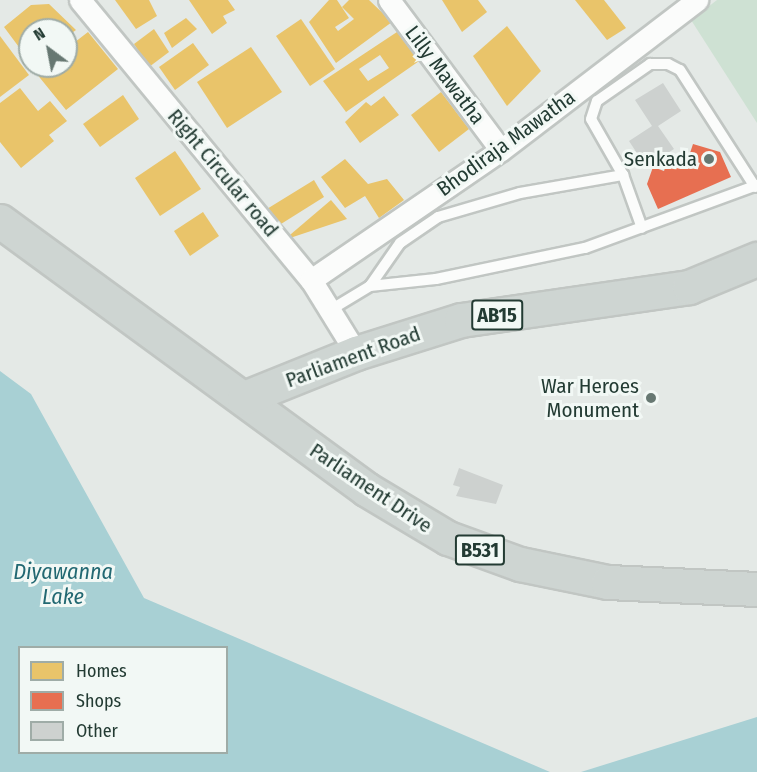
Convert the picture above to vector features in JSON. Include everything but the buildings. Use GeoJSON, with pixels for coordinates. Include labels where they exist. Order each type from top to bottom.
{"type":"FeatureCollection","features":[{"type":"Feature","properties":{"kind":"main road"},"geometry":{"type":"LineString","coordinates":[[0,221],[244,398]]}},
{"type":"Feature","properties":{"kind":"main road","name":"Parliament Road"},"geometry":{"type":"LineString","coordinates":[[244,398],[356,353],[461,321],[689,287],[757,259]]}},
{"type":"Feature","properties":{"kind":"main road","name":"Parliament Drive"},"geometry":{"type":"LineString","coordinates":[[244,398],[366,489],[448,538],[520,564],[608,582],[757,590]]}},
{"type":"Feature","properties":{"kind":"street","name":"Right Circular road"},"geometry":{"type":"LineString","coordinates":[[80,0],[311,280],[332,309],[356,353]]}},
{"type":"Feature","properties":{"kind":"street","name":"Lilly Mawatha"},"geometry":{"type":"LineString","coordinates":[[389,0],[501,150]]}},
{"type":"Feature","properties":{"kind":"street","name":"Bhodiraja Mawatha"},"geometry":{"type":"LineString","coordinates":[[311,280],[501,150],[692,1]]}},
{"type":"Feature","properties":{"kind":"lane"},"geometry":{"type":"LineString","coordinates":[[332,309],[370,286],[482,270],[585,248],[642,228],[756,186],[680,70],[668,64],[650,64],[597,101],[591,118],[624,175],[642,228]]}},
{"type":"Feature","properties":{"kind":"lane"},"geometry":{"type":"LineString","coordinates":[[370,286],[400,243],[438,218],[520,193],[624,175]]}},
{"type":"Feature","properties":{"kind":"green space"},"geometry":{"type":"Polygon","coordinates":[[[717,0],[757,0],[757,123],[691,20],[717,0]]]}},
{"type":"Feature","properties":{"kind":"water","name":"Diyawanna Lake"},"geometry":{"type":"Polygon","coordinates":[[[0,371],[31,394],[144,598],[550,772],[0,772],[0,371]]]}},
{"type":"Feature","properties":{"kind":"water"},"geometry":{"type":"Polygon","coordinates":[[[757,717],[757,772],[581,772],[757,717]]]}},
{"type":"Feature","properties":{"kind":"place","name":"Senkada"},"geometry":{"type":"Point","coordinates":[709,159]}},
{"type":"Feature","properties":{"kind":"place","name":"War Heroes Monument"},"geometry":{"type":"Point","coordinates":[651,398]}}]}
